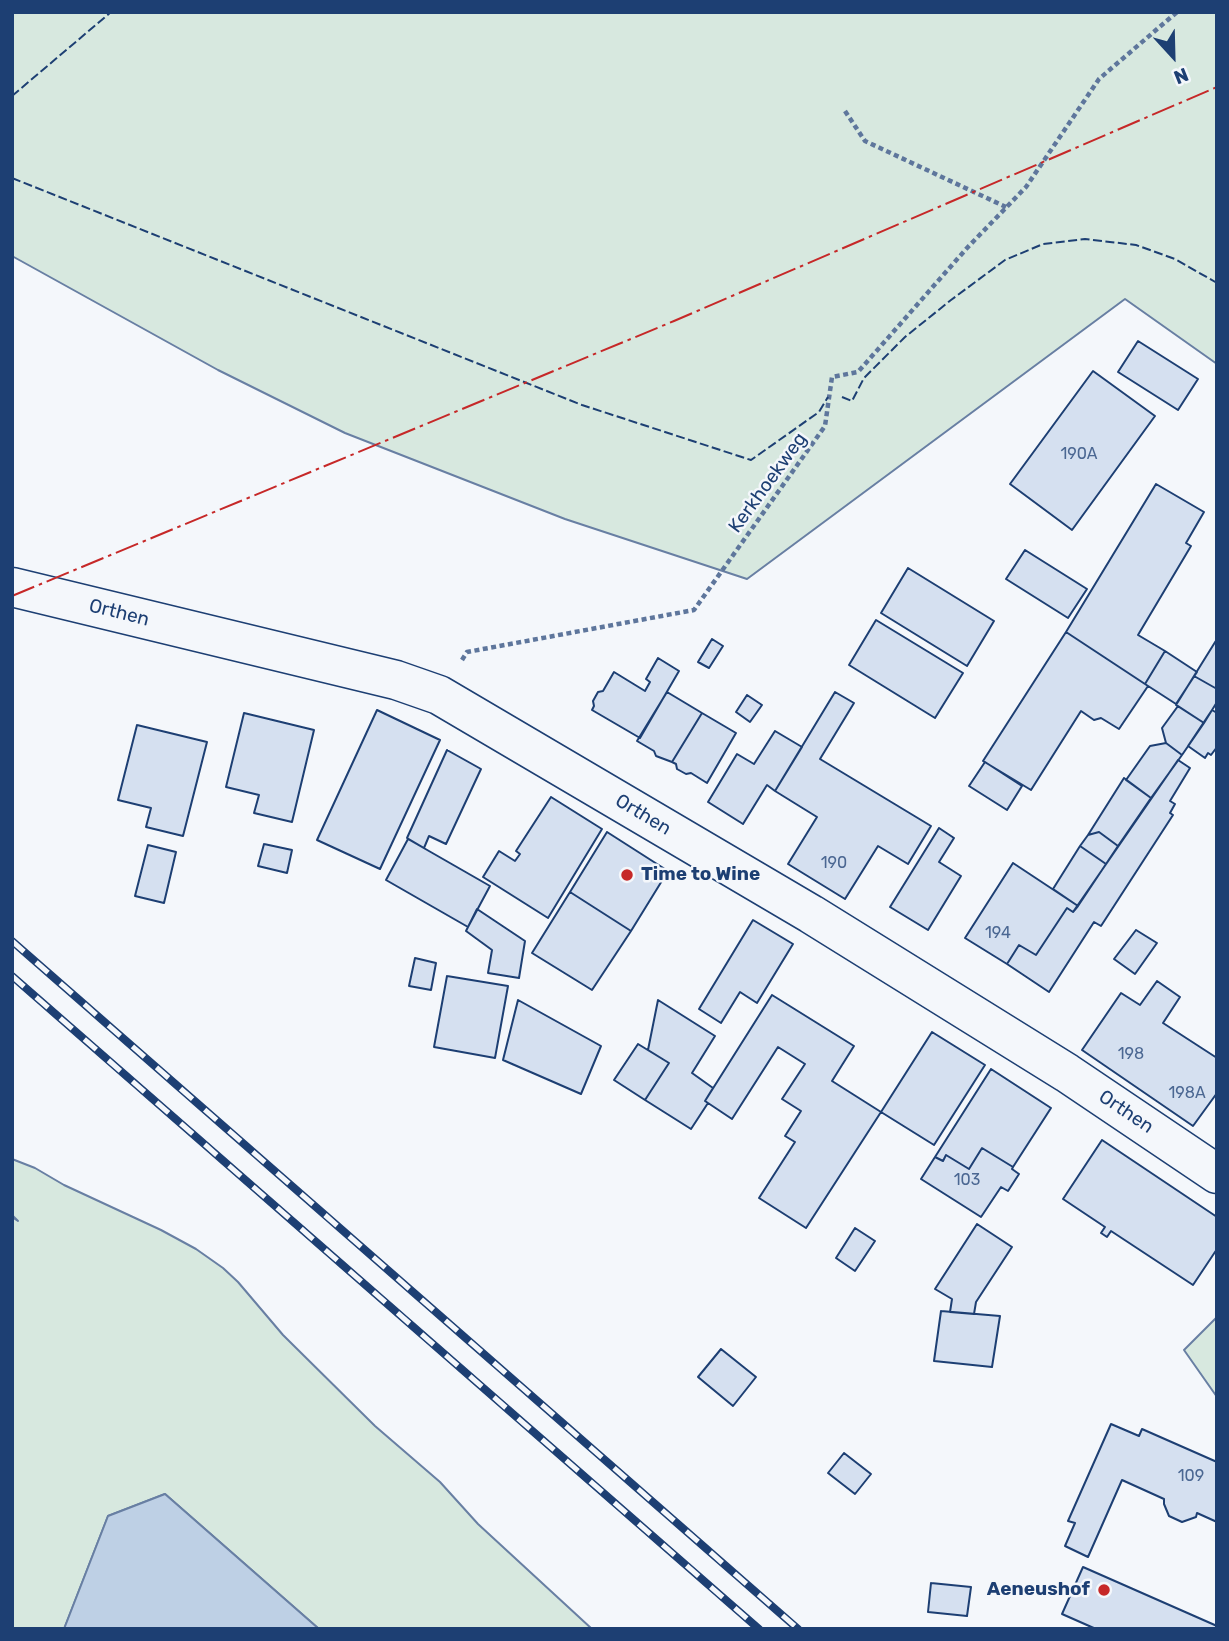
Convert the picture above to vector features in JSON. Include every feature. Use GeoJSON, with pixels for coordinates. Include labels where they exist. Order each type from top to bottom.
{"type":"FeatureCollection","features":[{"type":"Feature","properties":{"kind":"street","name":"Orthen"},"geometry":{"type":"LineString","coordinates":[[12,587],[396,680],[439,695],[811,914],[1067,1073],[1217,1174]]}},
{"type":"Feature","properties":{"kind":"path","name":"Kerkhoekweg"},"geometry":{"type":"LineString","coordinates":[[439,695],[467,652],[694,610],[825,426],[832,377],[858,372],[967,248],[1026,187],[1099,79],[1177,12]]}},
{"type":"Feature","properties":{"kind":"path"},"geometry":{"type":"LineString","coordinates":[[845,111],[865,141],[1006,207]]}},
{"type":"Feature","properties":{"kind":"shaded area"},"geometry":{"type":"Polygon","coordinates":[[[12,12],[1217,12],[1217,364],[1125,299],[747,579],[565,519],[345,433],[218,370],[12,256],[12,12]]]}},
{"type":"Feature","properties":{"kind":"shaded area"},"geometry":{"type":"Polygon","coordinates":[[[12,1159],[161,1230],[223,1268],[283,1335],[375,1426],[440,1482],[478,1524],[592,1629],[319,1629],[165,1494],[108,1516],[64,1629],[12,1629],[12,1217],[18,1221],[12,1215],[12,1159]]]}},
{"type":"Feature","properties":{"kind":"shaded area"},"geometry":{"type":"Polygon","coordinates":[[[1217,1317],[1217,1397],[1184,1350],[1217,1317]]]}},
{"type":"Feature","properties":{"kind":"water"},"geometry":{"type":"Polygon","coordinates":[[[165,1494],[319,1629],[64,1629],[108,1516],[165,1494]]]}},
{"type":"Feature","properties":{"kind":"building"},"geometry":{"type":"Polygon","coordinates":[[[1138,341],[1198,379],[1178,410],[1118,372],[1138,341]]]}},
{"type":"Feature","properties":{"kind":"building"},"geometry":{"type":"Polygon","coordinates":[[[1093,371],[1155,416],[1072,530],[1010,484],[1093,371]]]}},
{"type":"Feature","properties":{"kind":"building"},"geometry":{"type":"Polygon","coordinates":[[[1156,484],[1204,512],[1186,543],[1191,546],[1138,635],[1165,651],[1145,684],[1066,632],[1156,484]]]}},
{"type":"Feature","properties":{"kind":"building"},"geometry":{"type":"Polygon","coordinates":[[[1025,550],[1087,589],[1068,618],[1006,579],[1025,550]]]}},
{"type":"Feature","properties":{"kind":"building"},"geometry":{"type":"Polygon","coordinates":[[[908,568],[994,621],[967,666],[881,613],[908,568]]]}},
{"type":"Feature","properties":{"kind":"building"},"geometry":{"type":"Polygon","coordinates":[[[876,620],[963,673],[935,718],[849,665],[876,620]]]}},
{"type":"Feature","properties":{"kind":"building"},"geometry":{"type":"Polygon","coordinates":[[[1066,632],[1148,686],[1119,729],[1101,718],[1094,720],[1081,711],[1031,790],[983,761],[1066,632]]]}},
{"type":"Feature","properties":{"kind":"building"},"geometry":{"type":"Polygon","coordinates":[[[712,639],[723,646],[709,668],[698,662],[712,639]]]}},
{"type":"Feature","properties":{"kind":"building"},"geometry":{"type":"Polygon","coordinates":[[[1217,639],[1217,689],[1194,676],[1217,639]]]}},
{"type":"Feature","properties":{"kind":"building"},"geometry":{"type":"Polygon","coordinates":[[[1165,651],[1197,672],[1176,704],[1145,684],[1165,651]]]}},
{"type":"Feature","properties":{"kind":"building"},"geometry":{"type":"Polygon","coordinates":[[[658,658],[679,671],[640,738],[592,710],[598,692],[603,691],[614,672],[645,691],[650,682],[646,679],[658,658]]]}},
{"type":"Feature","properties":{"kind":"building"},"geometry":{"type":"Polygon","coordinates":[[[1194,676],[1217,689],[1217,702],[1204,723],[1176,705],[1194,676]]]}},
{"type":"Feature","properties":{"kind":"building"},"geometry":{"type":"Polygon","coordinates":[[[667,692],[702,713],[672,762],[656,756],[654,751],[637,741],[667,692]]]}},
{"type":"Feature","properties":{"kind":"building"},"geometry":{"type":"Polygon","coordinates":[[[835,692],[854,703],[820,759],[931,826],[908,864],[878,846],[845,899],[788,864],[817,817],[775,791],[835,692]]]}},
{"type":"Feature","properties":{"kind":"building"},"geometry":{"type":"Polygon","coordinates":[[[747,695],[762,705],[750,722],[736,712],[747,695]]]}},
{"type":"Feature","properties":{"kind":"building"},"geometry":{"type":"Polygon","coordinates":[[[1178,706],[1204,723],[1182,755],[1166,743],[1162,728],[1178,706]]]}},
{"type":"Feature","properties":{"kind":"building"},"geometry":{"type":"Polygon","coordinates":[[[377,710],[440,740],[380,869],[317,840],[377,710]]]}},
{"type":"Feature","properties":{"kind":"building"},"geometry":{"type":"Polygon","coordinates":[[[1212,710],[1217,713],[1217,747],[1205,758],[1188,746],[1212,710]]]}},
{"type":"Feature","properties":{"kind":"building"},"geometry":{"type":"Polygon","coordinates":[[[244,713],[314,730],[292,822],[254,813],[259,795],[226,787],[244,713]]]}},
{"type":"Feature","properties":{"kind":"building"},"geometry":{"type":"Polygon","coordinates":[[[702,713],[736,733],[707,783],[691,773],[686,774],[677,769],[672,762],[702,713]]]}},
{"type":"Feature","properties":{"kind":"building"},"geometry":{"type":"Polygon","coordinates":[[[137,725],[207,742],[183,836],[146,827],[151,808],[118,800],[137,725]]]}},
{"type":"Feature","properties":{"kind":"building"},"geometry":{"type":"Polygon","coordinates":[[[775,731],[802,747],[775,791],[767,785],[743,824],[708,802],[737,754],[754,764],[775,731]]]}},
{"type":"Feature","properties":{"kind":"building"},"geometry":{"type":"Polygon","coordinates":[[[1166,743],[1182,755],[1151,798],[1126,780],[1150,746],[1166,743]]]}},
{"type":"Feature","properties":{"kind":"building"},"geometry":{"type":"Polygon","coordinates":[[[447,750],[481,769],[446,844],[429,836],[424,848],[407,838],[447,750]]]}},
{"type":"Feature","properties":{"kind":"building"},"geometry":{"type":"Polygon","coordinates":[[[1178,760],[1190,768],[1170,801],[1175,804],[1170,813],[1173,815],[1101,926],[1094,922],[1049,992],[1007,964],[1019,945],[1036,955],[1067,908],[1073,912],[1178,760]]]}},
{"type":"Feature","properties":{"kind":"building"},"geometry":{"type":"Polygon","coordinates":[[[985,762],[1022,786],[1007,810],[969,786],[985,762]]]}},
{"type":"Feature","properties":{"kind":"building"},"geometry":{"type":"Polygon","coordinates":[[[1124,778],[1151,798],[1118,846],[1099,832],[1088,835],[1124,778]]]}},
{"type":"Feature","properties":{"kind":"building"},"geometry":{"type":"Polygon","coordinates":[[[551,797],[602,829],[548,918],[483,877],[499,851],[515,861],[520,854],[516,851],[551,797]]]}},
{"type":"Feature","properties":{"kind":"building"},"geometry":{"type":"Polygon","coordinates":[[[939,828],[954,838],[939,862],[961,876],[928,930],[890,907],[939,828]]]}},
{"type":"Feature","properties":{"kind":"building"},"geometry":{"type":"Polygon","coordinates":[[[607,832],[668,871],[631,931],[570,892],[607,832]]]}},
{"type":"Feature","properties":{"kind":"building"},"geometry":{"type":"Polygon","coordinates":[[[1099,832],[1118,846],[1106,864],[1080,846],[1088,835],[1099,832]]]}},
{"type":"Feature","properties":{"kind":"building"},"geometry":{"type":"Polygon","coordinates":[[[408,839],[490,886],[468,927],[386,880],[408,839]]]}},
{"type":"Feature","properties":{"kind":"building"},"geometry":{"type":"Polygon","coordinates":[[[264,844],[292,850],[287,873],[258,866],[264,844]]]}},
{"type":"Feature","properties":{"kind":"building"},"geometry":{"type":"Polygon","coordinates":[[[148,845],[176,852],[164,903],[135,896],[148,845]]]}},
{"type":"Feature","properties":{"kind":"building"},"geometry":{"type":"Polygon","coordinates":[[[1080,846],[1106,864],[1078,906],[1053,889],[1080,846]]]}},
{"type":"Feature","properties":{"kind":"building"},"geometry":{"type":"Polygon","coordinates":[[[1013,863],[1078,906],[1073,912],[1067,908],[1036,955],[1019,945],[1007,964],[965,938],[1013,863]]]}},
{"type":"Feature","properties":{"kind":"building"},"geometry":{"type":"Polygon","coordinates":[[[570,892],[631,931],[592,990],[532,953],[570,892]]]}},
{"type":"Feature","properties":{"kind":"building"},"geometry":{"type":"Polygon","coordinates":[[[477,909],[525,941],[519,978],[488,973],[492,950],[466,931],[477,909]]]}},
{"type":"Feature","properties":{"kind":"building"},"geometry":{"type":"Polygon","coordinates":[[[753,920],[793,944],[757,1003],[740,992],[721,1023],[699,1009],[753,920]]]}},
{"type":"Feature","properties":{"kind":"building"},"geometry":{"type":"Polygon","coordinates":[[[1136,930],[1157,943],[1135,974],[1114,959],[1136,930]]]}},
{"type":"Feature","properties":{"kind":"building"},"geometry":{"type":"Polygon","coordinates":[[[415,958],[436,963],[431,990],[409,986],[415,958]]]}},
{"type":"Feature","properties":{"kind":"building"},"geometry":{"type":"Polygon","coordinates":[[[447,976],[508,986],[495,1058],[434,1047],[447,976]]]}},
{"type":"Feature","properties":{"kind":"building"},"geometry":{"type":"Polygon","coordinates":[[[1157,981],[1180,997],[1163,1023],[1217,1058],[1217,1093],[1193,1126],[1082,1050],[1121,993],[1140,1005],[1157,981]]]}},
{"type":"Feature","properties":{"kind":"building"},"geometry":{"type":"Polygon","coordinates":[[[772,995],[854,1046],[832,1081],[881,1112],[806,1228],[759,1198],[795,1142],[785,1136],[801,1111],[782,1099],[805,1064],[778,1047],[732,1119],[705,1101],[772,995]]]}},
{"type":"Feature","properties":{"kind":"building"},"geometry":{"type":"Polygon","coordinates":[[[518,1000],[601,1046],[581,1094],[503,1060],[518,1000]]]}},
{"type":"Feature","properties":{"kind":"building"},"geometry":{"type":"Polygon","coordinates":[[[658,1000],[715,1036],[692,1073],[713,1088],[705,1101],[708,1103],[691,1129],[645,1100],[669,1063],[648,1050],[658,1000]]]}},
{"type":"Feature","properties":{"kind":"building"},"geometry":{"type":"Polygon","coordinates":[[[932,1032],[985,1065],[934,1145],[881,1112],[932,1032]]]}},
{"type":"Feature","properties":{"kind":"building"},"geometry":{"type":"Polygon","coordinates":[[[638,1044],[669,1063],[645,1100],[614,1080],[638,1044]]]}},
{"type":"Feature","properties":{"kind":"building"},"geometry":{"type":"Polygon","coordinates":[[[991,1069],[1051,1108],[1013,1167],[982,1148],[969,1169],[946,1155],[943,1161],[935,1157],[991,1069]]]}},
{"type":"Feature","properties":{"kind":"building"},"geometry":{"type":"Polygon","coordinates":[[[1102,1140],[1217,1217],[1217,1249],[1193,1285],[1111,1231],[1107,1237],[1101,1233],[1105,1227],[1063,1199],[1102,1140]]]}},
{"type":"Feature","properties":{"kind":"building"},"geometry":{"type":"Polygon","coordinates":[[[982,1148],[1013,1167],[1019,1174],[1008,1191],[1001,1187],[981,1217],[921,1179],[935,1157],[943,1161],[946,1155],[969,1169],[982,1148]]]}},
{"type":"Feature","properties":{"kind":"building"},"geometry":{"type":"Polygon","coordinates":[[[977,1224],[1012,1247],[976,1302],[974,1314],[950,1312],[952,1299],[935,1289],[977,1224]]]}},
{"type":"Feature","properties":{"kind":"building"},"geometry":{"type":"Polygon","coordinates":[[[855,1228],[875,1241],[855,1271],[836,1258],[855,1228]]]}},
{"type":"Feature","properties":{"kind":"building"},"geometry":{"type":"Polygon","coordinates":[[[941,1311],[1000,1316],[992,1367],[934,1361],[941,1311]]]}},
{"type":"Feature","properties":{"kind":"building"},"geometry":{"type":"Polygon","coordinates":[[[721,1349],[756,1377],[733,1406],[698,1377],[721,1349]]]}},
{"type":"Feature","properties":{"kind":"building"},"geometry":{"type":"Polygon","coordinates":[[[1111,1424],[1139,1436],[1142,1429],[1217,1462],[1217,1522],[1197,1513],[1196,1517],[1182,1522],[1169,1516],[1164,1499],[1122,1480],[1088,1557],[1065,1546],[1075,1523],[1068,1521],[1111,1424]]]}},
{"type":"Feature","properties":{"kind":"building"},"geometry":{"type":"Polygon","coordinates":[[[844,1453],[871,1474],[855,1494],[828,1473],[844,1453]]]}},
{"type":"Feature","properties":{"kind":"building","name":"Aeneushof"},"geometry":{"type":"Polygon","coordinates":[[[1083,1567],[1217,1626],[1217,1629],[1096,1629],[1062,1614],[1083,1567]]]}},
{"type":"Feature","properties":{"kind":"building"},"geometry":{"type":"Polygon","coordinates":[[[931,1583],[971,1587],[967,1616],[928,1612],[931,1583]]]}},
{"type":"Feature","properties":{"kind":"railway"},"geometry":{"type":"LineString","coordinates":[[12,941],[798,1629]]}},
{"type":"Feature","properties":{"kind":"railway"},"geometry":{"type":"LineString","coordinates":[[12,976],[759,1629]]}},
{"type":"Feature","properties":{"kind":"fence"},"geometry":{"type":"LineString","coordinates":[[12,96],[111,12]]}},
{"type":"Feature","properties":{"kind":"fence"},"geometry":{"type":"LineString","coordinates":[[12,178],[582,405],[751,460],[819,412],[828,397]]}},
{"type":"Feature","properties":{"kind":"fence"},"geometry":{"type":"LineString","coordinates":[[842,397],[852,401],[864,378],[905,337],[951,300],[1005,260],[1043,244],[1085,239],[1136,245],[1175,259],[1217,283]]}},
{"type":"Feature","properties":{"kind":"power"},"geometry":{"type":"LineString","coordinates":[[12,596],[674,321],[1217,87]]}},
{"type":"Feature","properties":{"kind":"place","name":"Time to Wine"},"geometry":{"type":"Point","coordinates":[627,875]}},
{"type":"Feature","properties":{"kind":"place","name":"Aeneushof"},"geometry":{"type":"Point","coordinates":[1104,1590]}}]}
